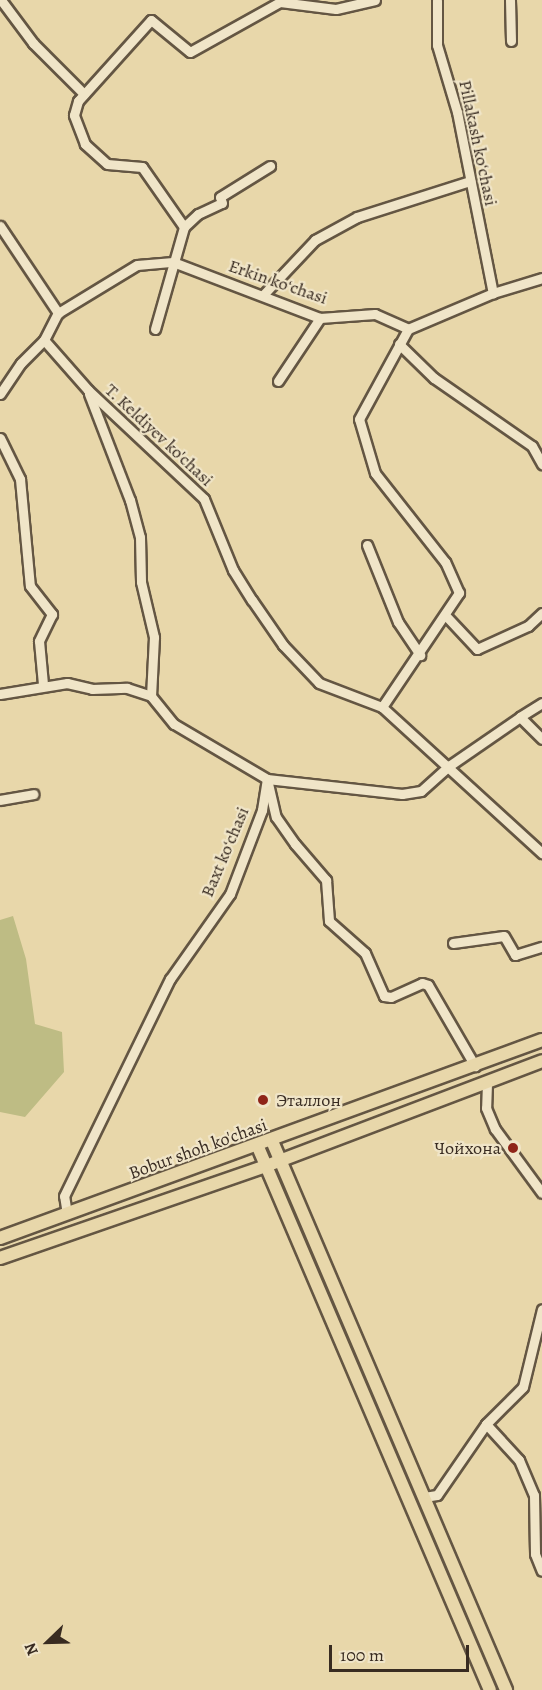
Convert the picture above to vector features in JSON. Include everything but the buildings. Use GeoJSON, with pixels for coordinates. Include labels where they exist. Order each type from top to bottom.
{"type":"FeatureCollection","features":[{"type":"Feature","properties":{"kind":"main road","name":"Bobur shoh ko'chasi"},"geometry":{"type":"LineString","coordinates":[[0,1238],[272,1142],[542,1040]]}},
{"type":"Feature","properties":{"kind":"main road","name":"Bobur shoh ko'chasi"},"geometry":{"type":"LineString","coordinates":[[0,1258],[280,1161],[542,1061]]}},
{"type":"Feature","properties":{"kind":"main road"},"geometry":{"type":"LineString","coordinates":[[272,1142],[506,1690]]}},
{"type":"Feature","properties":{"kind":"main road"},"geometry":{"type":"LineString","coordinates":[[258,1147],[490,1690]]}},
{"type":"Feature","properties":{"kind":"street"},"geometry":{"type":"LineString","coordinates":[[184,227],[142,167],[107,164],[85,144],[74,116],[84,94],[151,20],[190,52],[279,1],[336,9],[375,0]]}},
{"type":"Feature","properties":{"kind":"street","name":"Pillakash koʻchasi"},"geometry":{"type":"LineString","coordinates":[[437,0],[437,45],[457,112],[493,293]]}},
{"type":"Feature","properties":{"kind":"street"},"geometry":{"type":"LineString","coordinates":[[510,0],[511,41]]}},
{"type":"Feature","properties":{"kind":"street"},"geometry":{"type":"LineString","coordinates":[[3,1],[33,43],[84,94]]}},
{"type":"Feature","properties":{"kind":"street"},"geometry":{"type":"LineString","coordinates":[[155,329],[184,227],[198,214],[222,202],[220,197],[270,166]]}},
{"type":"Feature","properties":{"kind":"street"},"geometry":{"type":"LineString","coordinates":[[263,295],[315,240],[357,217],[470,182]]}},
{"type":"Feature","properties":{"kind":"street"},"geometry":{"type":"LineString","coordinates":[[0,226],[58,313],[44,340],[6,383],[0,394]]}},
{"type":"Feature","properties":{"kind":"street","name":"Erkin koʻchasi"},"geometry":{"type":"LineString","coordinates":[[58,313],[137,265],[173,262],[320,318],[375,314],[408,328]]}},
{"type":"Feature","properties":{"kind":"street"},"geometry":{"type":"LineString","coordinates":[[382,707],[447,617],[459,593],[454,577],[375,473],[359,419],[408,328],[493,293],[542,278]]}},
{"type":"Feature","properties":{"kind":"street"},"geometry":{"type":"LineString","coordinates":[[278,381],[320,318]]}},
{"type":"Feature","properties":{"kind":"street","name":"T. Keldiyev ko'chasi"},"geometry":{"type":"LineString","coordinates":[[44,340],[88,390],[204,499],[233,570],[283,645],[319,683],[382,707],[542,853]]}},
{"type":"Feature","properties":{"kind":"street"},"geometry":{"type":"LineString","coordinates":[[399,344],[434,378],[532,446],[542,464]]}},
{"type":"Feature","properties":{"kind":"street"},"geometry":{"type":"LineString","coordinates":[[0,372],[6,383]]}},
{"type":"Feature","properties":{"kind":"street"},"geometry":{"type":"LineString","coordinates":[[88,390],[130,500],[140,537],[141,582],[154,637],[152,696]]}},
{"type":"Feature","properties":{"kind":"street"},"geometry":{"type":"LineString","coordinates":[[0,438],[20,479],[30,586],[52,614],[39,641],[43,684]]}},
{"type":"Feature","properties":{"kind":"street"},"geometry":{"type":"LineString","coordinates":[[367,545],[398,622],[420,655]]}},
{"type":"Feature","properties":{"kind":"street"},"geometry":{"type":"LineString","coordinates":[[447,617],[474,647],[482,649],[528,626],[542,614]]}},
{"type":"Feature","properties":{"kind":"street"},"geometry":{"type":"LineString","coordinates":[[0,694],[43,684],[67,682],[92,689],[127,688],[152,696],[174,724],[267,779],[402,794],[421,791],[449,766],[542,703]]}},
{"type":"Feature","properties":{"kind":"street"},"geometry":{"type":"LineString","coordinates":[[520,717],[542,739]]}},
{"type":"Feature","properties":{"kind":"street"},"geometry":{"type":"LineString","coordinates":[[267,779],[276,816],[294,844],[326,880],[329,921],[365,953],[384,996],[391,997],[422,983],[428,985],[475,1066]]}},
{"type":"Feature","properties":{"kind":"street","name":"Baxt koʻchasi"},"geometry":{"type":"LineString","coordinates":[[67,1214],[64,1196],[170,979],[230,894],[262,810],[267,779]]}},
{"type":"Feature","properties":{"kind":"street"},"geometry":{"type":"LineString","coordinates":[[0,800],[33,794]]}},
{"type":"Feature","properties":{"kind":"street"},"geometry":{"type":"LineString","coordinates":[[453,943],[504,936],[515,955],[542,947]]}},
{"type":"Feature","properties":{"kind":"street"},"geometry":{"type":"LineString","coordinates":[[487,1083],[486,1108],[495,1129],[542,1193]]}},
{"type":"Feature","properties":{"kind":"street"},"geometry":{"type":"LineString","coordinates":[[424,1497],[437,1495],[486,1424],[523,1387],[542,1309]]}},
{"type":"Feature","properties":{"kind":"street"},"geometry":{"type":"LineString","coordinates":[[486,1424],[519,1460],[538,1494],[535,1554],[542,1571]]}},
{"type":"Feature","properties":{"kind":"street"},"geometry":{"type":"LineString","coordinates":[[405,1491],[418,1485]]}},
{"type":"Feature","properties":{"kind":"shaded area"},"geometry":{"type":"Polygon","coordinates":[[[13,916],[26,959],[35,1024],[62,1032],[64,1072],[25,1117],[0,1112],[0,920],[13,916]]]}},
{"type":"Feature","properties":{"kind":"place","name":"Эталлон"},"geometry":{"type":"Point","coordinates":[263,1100]}},
{"type":"Feature","properties":{"kind":"place","name":"Чойхона"},"geometry":{"type":"Point","coordinates":[513,1148]}}]}
